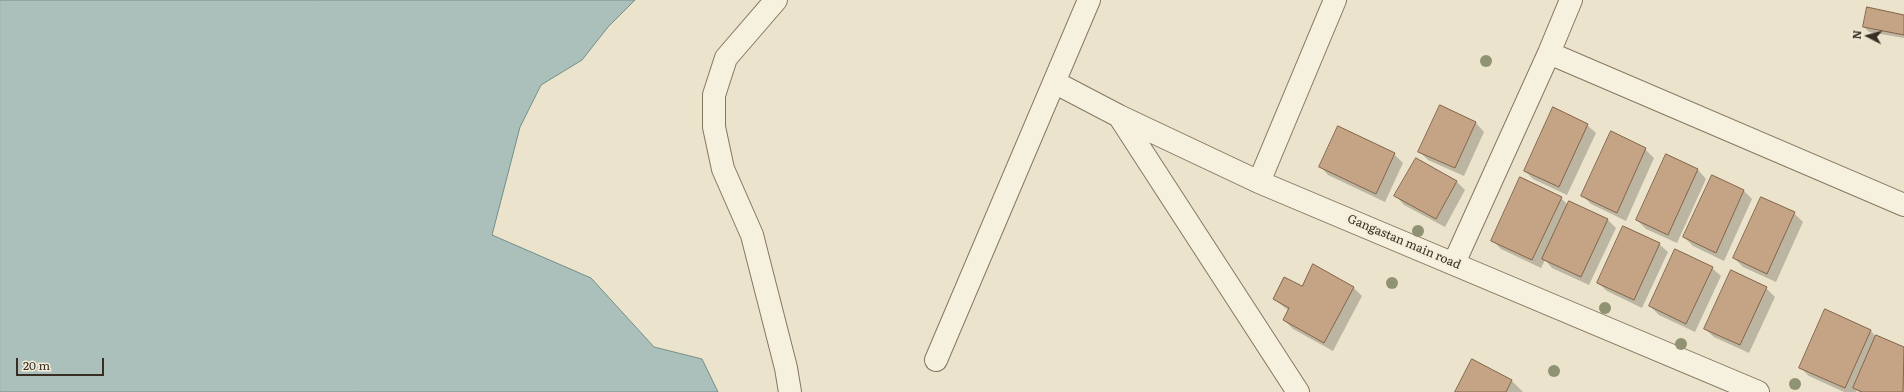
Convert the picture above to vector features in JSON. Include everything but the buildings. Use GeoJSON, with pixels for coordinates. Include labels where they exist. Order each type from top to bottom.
{"type":"FeatureCollection","features":[{"type":"Feature","properties":{"kind":"street"},"geometry":{"type":"LineString","coordinates":[[776,0],[726,58],[714,95],[714,127],[723,169],[752,235],[786,368],[790,392]]}},
{"type":"Feature","properties":{"kind":"street"},"geometry":{"type":"LineString","coordinates":[[936,360],[1089,0]]}},
{"type":"Feature","properties":{"kind":"street"},"geometry":{"type":"LineString","coordinates":[[1259,182],[1335,0]]}},
{"type":"Feature","properties":{"kind":"street"},"geometry":{"type":"LineString","coordinates":[[1454,263],[1549,54],[1571,0]]}},
{"type":"Feature","properties":{"kind":"street"},"geometry":{"type":"LineString","coordinates":[[1549,54],[1904,205]]}},
{"type":"Feature","properties":{"kind":"street","name":"Gangastan main road"},"geometry":{"type":"LineString","coordinates":[[1054,82],[1119,116],[1259,182],[1454,263],[1753,391]]}},
{"type":"Feature","properties":{"kind":"street"},"geometry":{"type":"LineString","coordinates":[[1119,116],[1298,392]]}},
{"type":"Feature","properties":{"kind":"water"},"geometry":{"type":"Polygon","coordinates":[[[0,0],[635,0],[608,27],[582,60],[541,85],[520,127],[492,235],[591,278],[654,347],[702,359],[718,392],[0,392],[0,0]]]}}]}
